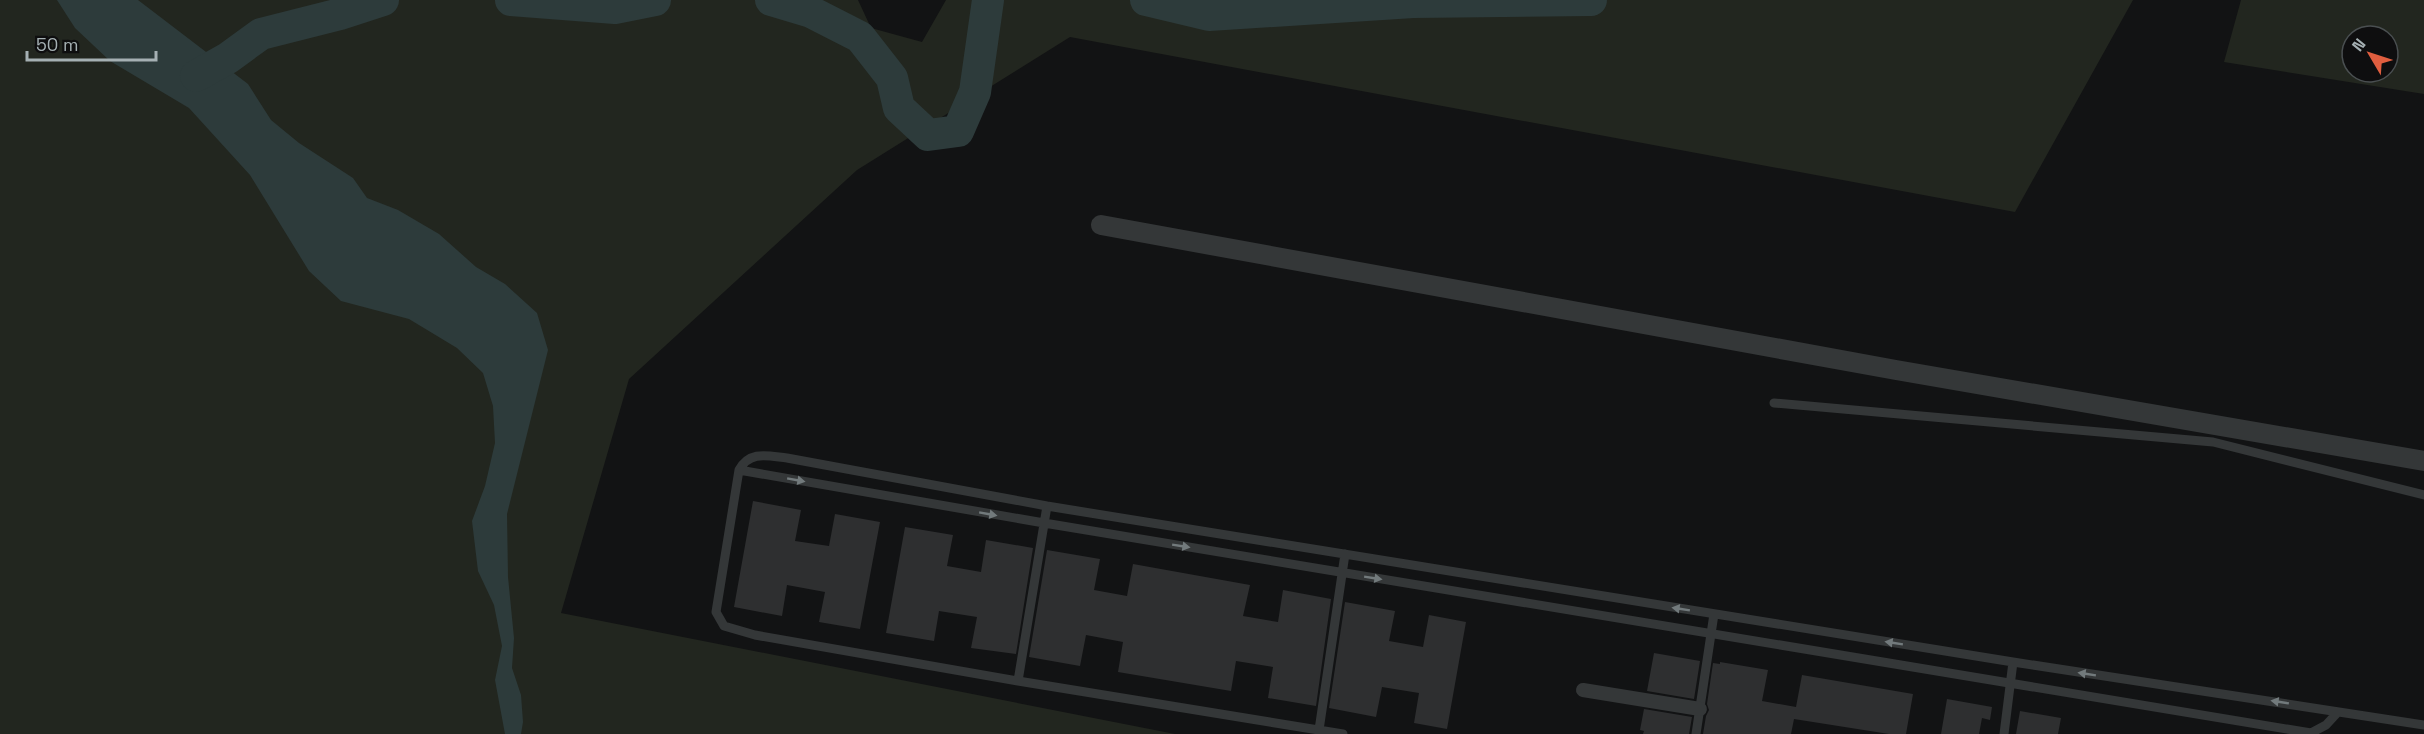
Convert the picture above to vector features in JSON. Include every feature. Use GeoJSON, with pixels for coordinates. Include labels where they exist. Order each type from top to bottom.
{"type":"FeatureCollection","features":[{"type":"Feature","properties":{"kind":"street"},"geometry":{"type":"LineString","coordinates":[[1101,225],[1908,372],[2424,461]]}},
{"type":"Feature","properties":{"kind":"street"},"geometry":{"type":"LineString","coordinates":[[1583,690],[1700,709]]}},
{"type":"Feature","properties":{"kind":"lane"},"geometry":{"type":"LineString","coordinates":[[1774,403],[2213,442],[2424,495]]}},
{"type":"Feature","properties":{"kind":"lane"},"geometry":{"type":"LineString","coordinates":[[1343,734],[1018,681],[724,627],[716,612],[739,470],[746,459],[754,455],[766,455],[1047,506],[2013,662],[2424,724]]}},
{"type":"Feature","properties":{"kind":"lane"},"geometry":{"type":"LineString","coordinates":[[739,470],[1044,524],[2311,733],[2326,725],[2338,712]]}},
{"type":"Feature","properties":{"kind":"lane"},"geometry":{"type":"LineString","coordinates":[[1018,681],[1047,506]]}},
{"type":"Feature","properties":{"kind":"lane"},"geometry":{"type":"LineString","coordinates":[[1319,730],[1345,554]]}},
{"type":"Feature","properties":{"kind":"lane"},"geometry":{"type":"LineString","coordinates":[[1696,734],[1714,614]]}},
{"type":"Feature","properties":{"kind":"lane"},"geometry":{"type":"LineString","coordinates":[[2004,734],[2013,662]]}},
{"type":"Feature","properties":{"kind":"shaded area"},"geometry":{"type":"Polygon","coordinates":[[[0,0],[858,0],[871,28],[922,42],[946,0],[2133,0],[2015,212],[1070,37],[857,170],[629,379],[561,613],[1175,734],[0,734],[0,0]]]}},
{"type":"Feature","properties":{"kind":"shaded area"},"geometry":{"type":"Polygon","coordinates":[[[57,0],[138,0],[248,84],[271,120],[299,143],[353,178],[367,198],[398,210],[439,234],[476,267],[505,284],[537,313],[548,350],[507,514],[508,577],[514,638],[512,668],[521,695],[523,722],[521,734],[505,734],[495,680],[502,646],[494,605],[478,571],[472,521],[485,486],[495,443],[493,406],[483,373],[457,348],[409,319],[341,301],[309,271],[250,175],[189,108],[110,61],[75,28],[57,0]]]}},
{"type":"Feature","properties":{"kind":"shaded area"},"geometry":{"type":"Polygon","coordinates":[[[2241,0],[2424,0],[2424,94],[2362,84],[2400,84],[2400,24],[2340,24],[2340,81],[2224,62],[2241,0]]]}},
{"type":"Feature","properties":{"kind":"building"},"geometry":{"type":"Polygon","coordinates":[[[753,501],[801,510],[795,541],[829,546],[835,514],[880,522],[860,629],[819,622],[825,592],[787,585],[782,616],[734,607],[753,501]]]}},
{"type":"Feature","properties":{"kind":"building"},"geometry":{"type":"Polygon","coordinates":[[[905,527],[953,535],[947,566],[981,572],[986,540],[1033,548],[1016,654],[971,648],[977,617],[939,611],[934,641],[886,633],[905,527]]]}},
{"type":"Feature","properties":{"kind":"building"},"geometry":{"type":"Polygon","coordinates":[[[1047,550],[1100,559],[1094,590],[1127,596],[1133,564],[1250,585],[1243,616],[1278,622],[1283,590],[1331,599],[1316,706],[1268,698],[1273,667],[1236,661],[1231,691],[1118,672],[1123,642],[1086,635],[1080,666],[1029,657],[1047,550]]]}},
{"type":"Feature","properties":{"kind":"building"},"geometry":{"type":"Polygon","coordinates":[[[1345,602],[1395,611],[1389,641],[1423,647],[1429,615],[1466,622],[1447,729],[1414,723],[1419,693],[1382,687],[1376,717],[1329,708],[1345,602]]]}},
{"type":"Feature","properties":{"kind":"building"},"geometry":{"type":"Polygon","coordinates":[[[1654,653],[1700,661],[1694,699],[1647,691],[1654,653]]]}},
{"type":"Feature","properties":{"kind":"building"},"geometry":{"type":"Polygon","coordinates":[[[1720,662],[1768,670],[1762,701],[1796,707],[1802,675],[1913,694],[1906,734],[1889,734],[1794,719],[1791,734],[1703,734],[1709,710],[1707,704],[1713,663],[1720,664],[1720,662]]]}},
{"type":"Feature","properties":{"kind":"building"},"geometry":{"type":"Polygon","coordinates":[[[1947,699],[1992,707],[1990,720],[1982,718],[1979,734],[1941,734],[1947,699]]]}},
{"type":"Feature","properties":{"kind":"building"},"geometry":{"type":"Polygon","coordinates":[[[1644,709],[1692,717],[1689,734],[1643,734],[1644,731],[1640,730],[1644,709]]]}},
{"type":"Feature","properties":{"kind":"building"},"geometry":{"type":"Polygon","coordinates":[[[2020,711],[2061,718],[2058,734],[2016,734],[2020,711]]]}},
{"type":"Feature","properties":{"kind":"waterway"},"geometry":{"type":"LineString","coordinates":[[196,76],[228,58],[261,34],[340,14],[383,0]]}},
{"type":"Feature","properties":{"kind":"waterway"},"geometry":{"type":"LineString","coordinates":[[511,0],[615,8],[655,0]]}},
{"type":"Feature","properties":{"kind":"waterway"},"geometry":{"type":"LineString","coordinates":[[771,0],[811,12],[860,37],[892,78],[899,108],[928,135],[958,131],[975,92],[988,0]]}},
{"type":"Feature","properties":{"kind":"waterway"},"geometry":{"type":"LineString","coordinates":[[1146,0],[1209,15],[1413,2],[1591,0]]}}]}
